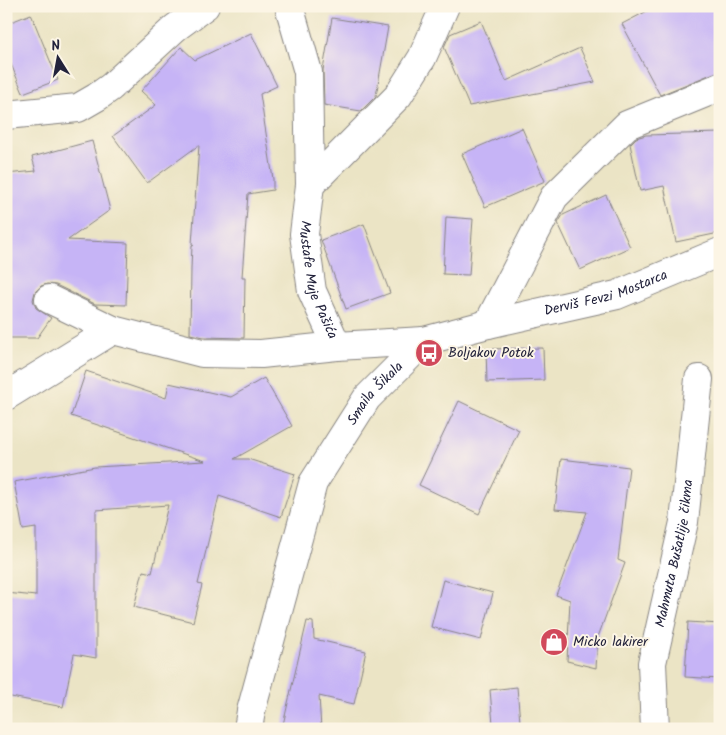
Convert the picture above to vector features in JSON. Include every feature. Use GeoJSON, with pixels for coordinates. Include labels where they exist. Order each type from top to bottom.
{"type":"FeatureCollection","features":[{"type":"Feature","properties":{"kind":"street"},"geometry":{"type":"LineString","coordinates":[[6,115],[78,108],[104,92],[175,28],[206,6]]}},
{"type":"Feature","properties":{"kind":"street","name":"Mustafe Muje Pašića"},"geometry":{"type":"LineString","coordinates":[[289,6],[308,72],[310,185],[304,234],[312,291],[337,346],[424,341]]}},
{"type":"Feature","properties":{"kind":"street"},"geometry":{"type":"LineString","coordinates":[[310,185],[398,96],[422,58],[445,6]]}},
{"type":"Feature","properties":{"kind":"street"},"geometry":{"type":"LineString","coordinates":[[424,341],[488,324],[554,197],[627,125],[720,87]]}},
{"type":"Feature","properties":{"kind":"street","name":"Derviš Fevzi Mostarca"},"geometry":{"type":"LineString","coordinates":[[488,324],[617,295],[720,252]]}},
{"type":"Feature","properties":{"kind":"street"},"geometry":{"type":"LineString","coordinates":[[49,300],[113,330],[202,353],[261,354],[337,346]]}},
{"type":"Feature","properties":{"kind":"street"},"geometry":{"type":"LineString","coordinates":[[6,396],[113,330]]}},
{"type":"Feature","properties":{"kind":"street","name":"Smaila Šikala"},"geometry":{"type":"LineString","coordinates":[[248,729],[251,711],[313,483],[367,398],[424,341]]}},
{"type":"Feature","properties":{"kind":"street","name":"Mahmuta Bušatlije čikma"},"geometry":{"type":"LineString","coordinates":[[655,729],[652,663],[684,522],[699,379]]}},
{"type":"Feature","properties":{"kind":"building"},"geometry":{"type":"Polygon","coordinates":[[[657,6],[720,6],[720,72],[660,95],[622,24],[657,6]]]}},
{"type":"Feature","properties":{"kind":"building"},"geometry":{"type":"Polygon","coordinates":[[[31,14],[58,80],[23,93],[6,52],[6,24],[31,14]]]}},
{"type":"Feature","properties":{"kind":"building"},"geometry":{"type":"Polygon","coordinates":[[[332,18],[388,27],[376,96],[361,111],[324,105],[323,70],[332,18]]]}},
{"type":"Feature","properties":{"kind":"building"},"geometry":{"type":"Polygon","coordinates":[[[481,21],[506,81],[580,48],[595,82],[469,106],[444,47],[450,34],[481,21]]]}},
{"type":"Feature","properties":{"kind":"building"},"geometry":{"type":"Polygon","coordinates":[[[251,33],[277,86],[260,94],[273,190],[248,194],[242,277],[245,277],[244,338],[204,337],[190,334],[192,245],[194,245],[192,244],[199,145],[147,183],[113,136],[156,105],[141,91],[181,47],[195,60],[251,33]]]}},
{"type":"Feature","properties":{"kind":"building"},"geometry":{"type":"Polygon","coordinates":[[[522,128],[545,181],[485,207],[462,154],[522,128]]]}},
{"type":"Feature","properties":{"kind":"building"},"geometry":{"type":"Polygon","coordinates":[[[720,133],[719,233],[676,242],[664,186],[640,191],[630,144],[636,138],[646,135],[720,133]]]}},
{"type":"Feature","properties":{"kind":"building"},"geometry":{"type":"Polygon","coordinates":[[[92,141],[110,210],[68,240],[128,243],[126,305],[95,304],[56,285],[47,284],[41,286],[35,292],[33,300],[36,308],[51,318],[37,338],[6,338],[6,174],[36,171],[32,157],[92,141]]]}},
{"type":"Feature","properties":{"kind":"building"},"geometry":{"type":"Polygon","coordinates":[[[606,195],[630,247],[580,270],[558,223],[563,215],[606,195]]]}},
{"type":"Feature","properties":{"kind":"building"},"geometry":{"type":"Polygon","coordinates":[[[446,217],[473,219],[469,275],[443,274],[446,217]]]}},
{"type":"Feature","properties":{"kind":"building"},"geometry":{"type":"Polygon","coordinates":[[[364,224],[390,293],[346,309],[321,240],[364,224]]]}},
{"type":"Feature","properties":{"kind":"building"},"geometry":{"type":"Polygon","coordinates":[[[543,348],[544,380],[487,382],[486,349],[543,348]]]}},
{"type":"Feature","properties":{"kind":"building"},"geometry":{"type":"Polygon","coordinates":[[[86,371],[166,398],[169,383],[231,397],[264,378],[292,426],[234,459],[248,459],[295,474],[281,517],[219,496],[198,584],[202,585],[193,622],[134,607],[143,571],[152,573],[168,505],[96,510],[96,658],[74,654],[63,707],[6,696],[6,593],[36,596],[36,528],[23,530],[14,482],[95,467],[205,461],[71,416],[86,371]]]}},
{"type":"Feature","properties":{"kind":"building"},"geometry":{"type":"Polygon","coordinates":[[[459,401],[519,430],[479,514],[419,485],[459,401]]]}},
{"type":"Feature","properties":{"kind":"building"},"geometry":{"type":"Polygon","coordinates":[[[561,459],[629,467],[618,560],[625,563],[598,637],[596,668],[567,661],[570,600],[556,595],[587,512],[555,509],[561,459]]]}},
{"type":"Feature","properties":{"kind":"building"},"geometry":{"type":"Polygon","coordinates":[[[443,580],[493,593],[481,640],[431,627],[443,580]]]}},
{"type":"Feature","properties":{"kind":"building"},"geometry":{"type":"Polygon","coordinates":[[[307,621],[313,622],[314,639],[366,651],[354,704],[319,696],[321,729],[282,729],[307,621]]]}},
{"type":"Feature","properties":{"kind":"building"},"geometry":{"type":"Polygon","coordinates":[[[688,622],[720,624],[720,679],[685,677],[688,622]]]}},
{"type":"Feature","properties":{"kind":"building"},"geometry":{"type":"Polygon","coordinates":[[[517,687],[520,722],[493,724],[490,690],[517,687]]]}},
{"type":"Feature","properties":{"kind":"place","name":"Boljakov Potok"},"geometry":{"type":"Point","coordinates":[429,353]}},
{"type":"Feature","properties":{"kind":"place","name":"Micko lakirer"},"geometry":{"type":"Point","coordinates":[554,642]}}]}
